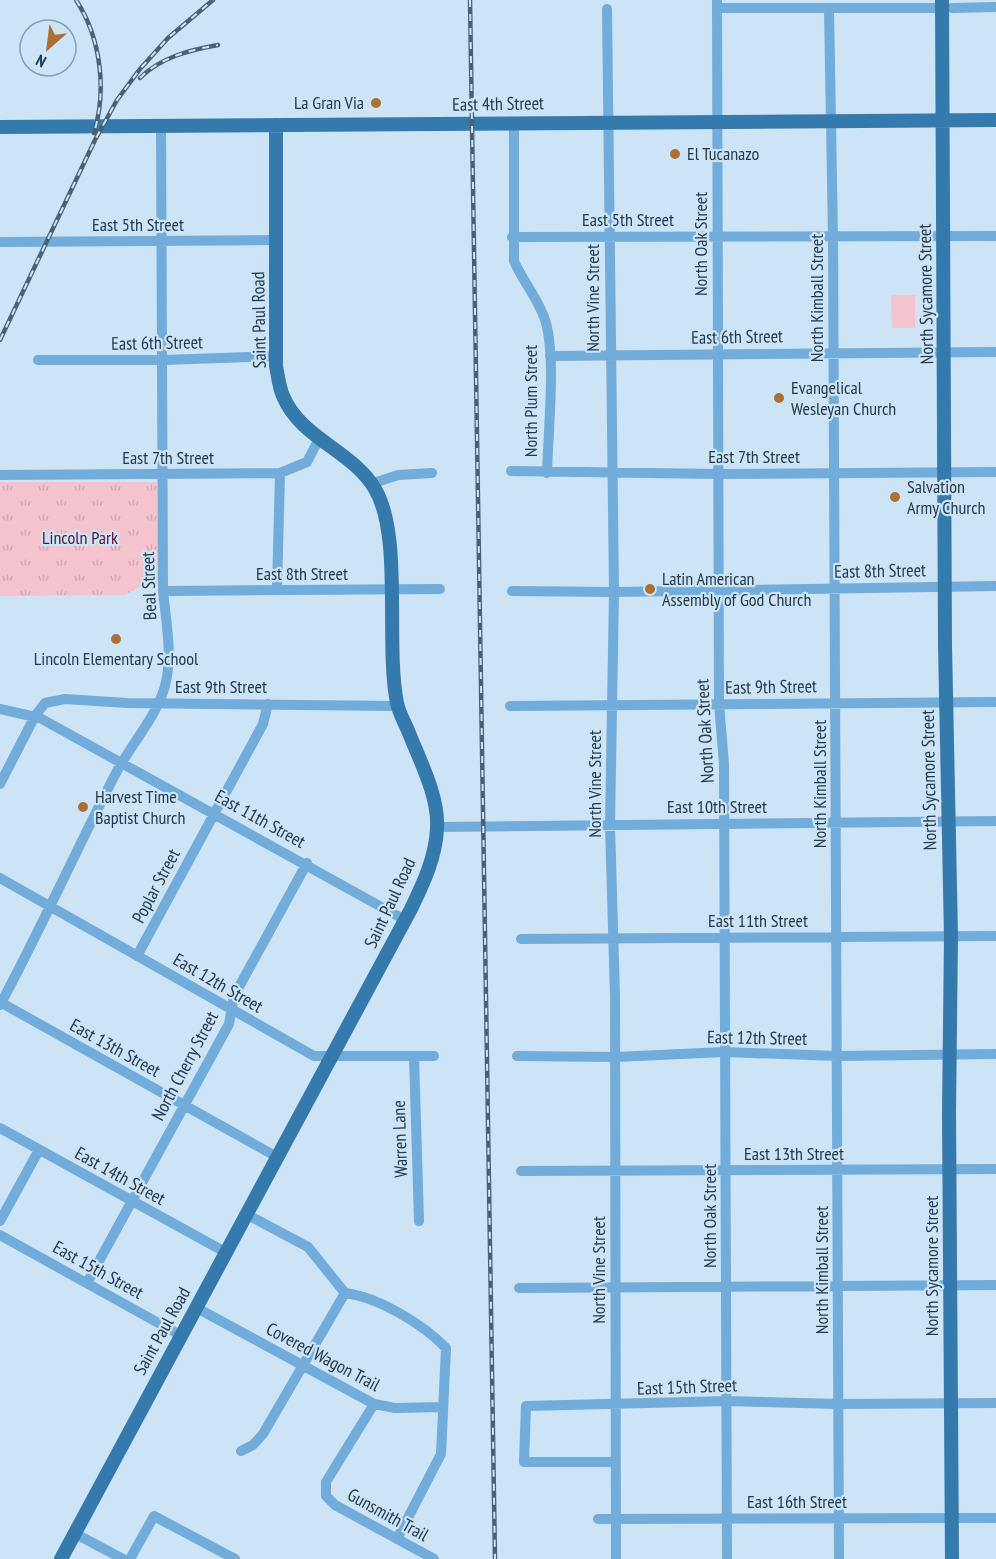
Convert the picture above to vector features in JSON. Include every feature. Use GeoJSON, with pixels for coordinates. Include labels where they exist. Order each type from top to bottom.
{"type":"FeatureCollection","features":[{"type":"Feature","properties":{"kind":"main road","name":"North Sycamore Street"},"geometry":{"type":"LineString","coordinates":[[943,5],[945,586],[951,936],[952,1559]]}},
{"type":"Feature","properties":{"kind":"main road","name":"East 4th Street"},"geometry":{"type":"LineString","coordinates":[[0,127],[996,120]]}},
{"type":"Feature","properties":{"kind":"main road","name":"Saint Paul Road"},"geometry":{"type":"LineString","coordinates":[[61,1559],[405,920],[427,876],[437,827],[431,792],[397,706],[390,653],[390,590],[385,511],[362,471],[299,421],[283,397],[276,356],[276,125]]}},
{"type":"Feature","properties":{"kind":"street"},"geometry":{"type":"LineString","coordinates":[[718,3],[830,9],[943,5],[996,7]]}},
{"type":"Feature","properties":{"kind":"street","name":"North Oak Street"},"geometry":{"type":"LineString","coordinates":[[718,3],[718,590],[719,704],[724,764],[724,1110],[728,1170],[727,1559]]}},
{"type":"Feature","properties":{"kind":"street","name":"North Vine Street"},"geometry":{"type":"LineString","coordinates":[[607,9],[614,592],[610,825],[615,940],[616,1057],[616,1559]]}},
{"type":"Feature","properties":{"kind":"street","name":"North Kimball Street"},"geometry":{"type":"LineString","coordinates":[[830,9],[838,937],[839,1559]]}},
{"type":"Feature","properties":{"kind":"street","name":"North Plum Street"},"geometry":{"type":"LineString","coordinates":[[514,122],[512,237],[514,261],[529,292],[541,307],[547,324],[550,356],[547,472]]}},
{"type":"Feature","properties":{"kind":"street","name":"Beal Street"},"geometry":{"type":"LineString","coordinates":[[0,1003],[51,906],[68,865],[121,762],[158,703],[170,663],[164,591],[161,126]]}},
{"type":"Feature","properties":{"kind":"street","name":"East 5th Street"},"geometry":{"type":"LineString","coordinates":[[512,237],[996,236]]}},
{"type":"Feature","properties":{"kind":"street","name":"East 5th Street"},"geometry":{"type":"LineString","coordinates":[[0,242],[276,240]]}},
{"type":"Feature","properties":{"kind":"street","name":"East 6th Street"},"geometry":{"type":"LineString","coordinates":[[550,356],[996,352]]}},
{"type":"Feature","properties":{"kind":"street","name":"East 6th Street"},"geometry":{"type":"LineString","coordinates":[[38,360],[164,360],[276,356]]}},
{"type":"Feature","properties":{"kind":"street","name":"East 7th Street"},"geometry":{"type":"LineString","coordinates":[[0,475],[279,473],[307,462],[319,439]]}},
{"type":"Feature","properties":{"kind":"street","name":"East 7th Street"},"geometry":{"type":"LineString","coordinates":[[511,471],[718,474],[996,472]]}},
{"type":"Feature","properties":{"kind":"street"},"geometry":{"type":"LineString","coordinates":[[371,484],[398,475],[432,472]]}},
{"type":"Feature","properties":{"kind":"street"},"geometry":{"type":"LineString","coordinates":[[277,590],[279,473]]}},
{"type":"Feature","properties":{"kind":"street","name":"East 8th Street"},"geometry":{"type":"LineString","coordinates":[[512,591],[614,592],[996,586]]}},
{"type":"Feature","properties":{"kind":"street","name":"East 8th Street"},"geometry":{"type":"LineString","coordinates":[[164,591],[440,589]]}},
{"type":"Feature","properties":{"kind":"street","name":"East 9th Street"},"geometry":{"type":"LineString","coordinates":[[35,716],[45,703],[65,699],[158,703],[397,706]]}},
{"type":"Feature","properties":{"kind":"street","name":"East 9th Street"},"geometry":{"type":"LineString","coordinates":[[510,706],[996,702]]}},
{"type":"Feature","properties":{"kind":"street","name":"Poplar Street"},"geometry":{"type":"LineString","coordinates":[[137,956],[263,724],[268,704]]}},
{"type":"Feature","properties":{"kind":"street"},"geometry":{"type":"LineString","coordinates":[[0,709],[35,716],[0,784]]}},
{"type":"Feature","properties":{"kind":"street","name":"East 11th Street"},"geometry":{"type":"LineString","coordinates":[[35,716],[307,863],[405,920]]}},
{"type":"Feature","properties":{"kind":"street","name":"East 10th Street"},"geometry":{"type":"LineString","coordinates":[[437,827],[996,821]]}},
{"type":"Feature","properties":{"kind":"street","name":"North Cherry Street"},"geometry":{"type":"LineString","coordinates":[[87,1283],[229,1024],[234,996],[307,863]]}},
{"type":"Feature","properties":{"kind":"street","name":"East 12th Street"},"geometry":{"type":"LineString","coordinates":[[0,878],[314,1056],[331,1058],[434,1056]]}},
{"type":"Feature","properties":{"kind":"street","name":"East 11th Street"},"geometry":{"type":"LineString","coordinates":[[521,939],[996,936]]}},
{"type":"Feature","properties":{"kind":"street","name":"East 13th Street"},"geometry":{"type":"LineString","coordinates":[[0,1003],[277,1157]]}},
{"type":"Feature","properties":{"kind":"street","name":"East 12th Street"},"geometry":{"type":"LineString","coordinates":[[517,1056],[616,1057],[724,1052],[838,1056],[996,1054]]}},
{"type":"Feature","properties":{"kind":"street","name":"Warren Lane"},"geometry":{"type":"LineString","coordinates":[[414,1056],[419,1221]]}},
{"type":"Feature","properties":{"kind":"street","name":"East 14th Street"},"geometry":{"type":"LineString","coordinates":[[0,1128],[225,1252]]}},
{"type":"Feature","properties":{"kind":"street"},"geometry":{"type":"LineString","coordinates":[[0,1221],[39,1150]]}},
{"type":"Feature","properties":{"kind":"street","name":"East 13th Street"},"geometry":{"type":"LineString","coordinates":[[521,1171],[996,1169]]}},
{"type":"Feature","properties":{"kind":"street"},"geometry":{"type":"LineString","coordinates":[[246,1214],[308,1247],[345,1293],[361,1295],[429,1331],[446,1348],[441,1454],[397,1539]]}},
{"type":"Feature","properties":{"kind":"street","name":"East 15th Street"},"geometry":{"type":"LineString","coordinates":[[0,1235],[180,1335]]}},
{"type":"Feature","properties":{"kind":"street"},"geometry":{"type":"LineString","coordinates":[[519,1288],[996,1285]]}},
{"type":"Feature","properties":{"kind":"street"},"geometry":{"type":"LineString","coordinates":[[241,1451],[263,1434],[345,1293]]}},
{"type":"Feature","properties":{"kind":"street","name":"Covered Wagon Trail"},"geometry":{"type":"LineString","coordinates":[[195,1307],[374,1404],[395,1408],[442,1407]]}},
{"type":"Feature","properties":{"kind":"street","name":"East 15th Street"},"geometry":{"type":"LineString","coordinates":[[616,1462],[524,1462],[526,1406],[616,1406],[727,1401],[839,1404],[996,1403]]}},
{"type":"Feature","properties":{"kind":"street","name":"Gunsmith Trail"},"geometry":{"type":"LineString","coordinates":[[374,1404],[326,1482],[326,1496],[334,1505],[435,1559]]}},
{"type":"Feature","properties":{"kind":"street"},"geometry":{"type":"LineString","coordinates":[[130,1559],[154,1515],[235,1559]]}},
{"type":"Feature","properties":{"kind":"street","name":"East 16th Street"},"geometry":{"type":"LineString","coordinates":[[598,1519],[996,1518]]}},
{"type":"Feature","properties":{"kind":"street"},"geometry":{"type":"LineString","coordinates":[[74,1533],[123,1559]]}},
{"type":"Feature","properties":{"kind":"green space"},"geometry":{"type":"Polygon","coordinates":[[[891,295],[915,295],[915,328],[892,328],[891,295]]]}},
{"type":"Feature","properties":{"kind":"green space","name":"Lincoln Park"},"geometry":{"type":"Polygon","coordinates":[[[0,482],[157,482],[159,585],[137,588],[125,595],[0,596],[0,482]]]}},
{"type":"Feature","properties":{"kind":"railway"},"geometry":{"type":"LineString","coordinates":[[76,0],[91,31],[99,65],[100,99],[94,133]]}},
{"type":"Feature","properties":{"kind":"railway"},"geometry":{"type":"LineString","coordinates":[[0,340],[95,140],[117,100],[140,69],[168,38],[213,0]]}},
{"type":"Feature","properties":{"kind":"railway"},"geometry":{"type":"LineString","coordinates":[[470,0],[495,1559]]}},
{"type":"Feature","properties":{"kind":"railway"},"geometry":{"type":"LineString","coordinates":[[140,78],[167,60],[187,52],[218,45]]}},
{"type":"Feature","properties":{"kind":"place","name":"La Gran Via"},"geometry":{"type":"Point","coordinates":[376,103]}},
{"type":"Feature","properties":{"kind":"place","name":"El Tucanazo"},"geometry":{"type":"Point","coordinates":[675,154]}},
{"type":"Feature","properties":{"kind":"place","name":"Evangelical Wesleyan Church"},"geometry":{"type":"Point","coordinates":[779,398]}},
{"type":"Feature","properties":{"kind":"place","name":"Salvation Army Church"},"geometry":{"type":"Point","coordinates":[895,497]}},
{"type":"Feature","properties":{"kind":"place","name":"Latin American Assembly of God Church"},"geometry":{"type":"Point","coordinates":[650,589]}},
{"type":"Feature","properties":{"kind":"place","name":"Lincoln Elementary School"},"geometry":{"type":"Point","coordinates":[116,639]}},
{"type":"Feature","properties":{"kind":"place","name":"Harvest Time Baptist Church"},"geometry":{"type":"Point","coordinates":[83,807]}}]}
